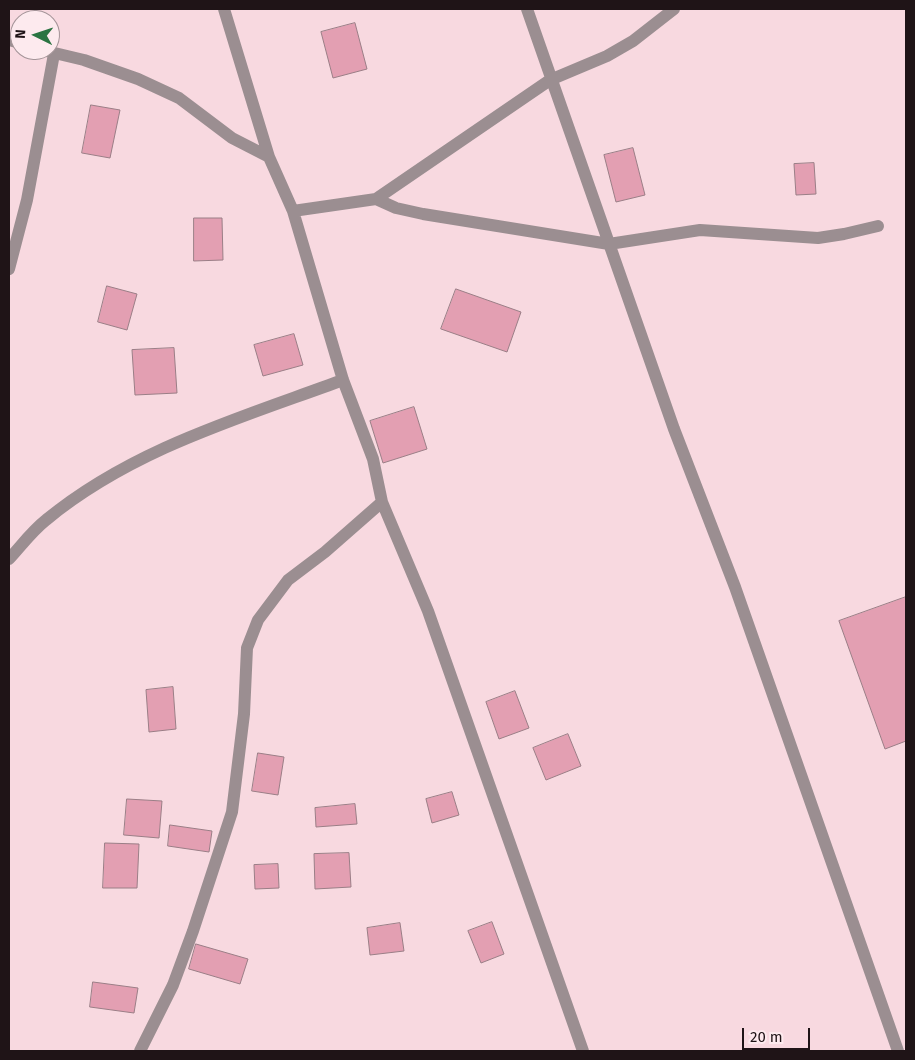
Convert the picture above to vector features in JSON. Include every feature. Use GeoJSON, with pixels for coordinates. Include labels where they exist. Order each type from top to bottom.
{"type":"FeatureCollection","features":[{"type":"Feature","properties":{"kind":"street"},"geometry":{"type":"LineString","coordinates":[[224,9],[269,156],[293,211],[344,380],[373,459],[382,502],[428,611],[583,1051]]}},
{"type":"Feature","properties":{"kind":"street"},"geometry":{"type":"LineString","coordinates":[[526,9],[674,429],[735,587],[898,1051]]}},
{"type":"Feature","properties":{"kind":"street"},"geometry":{"type":"LineString","coordinates":[[293,211],[376,199],[550,80],[607,56],[633,41],[674,9]]}},
{"type":"Feature","properties":{"kind":"street"},"geometry":{"type":"LineString","coordinates":[[60,55],[84,60],[138,79],[179,98],[232,138],[269,156]]}},
{"type":"Feature","properties":{"kind":"street"},"geometry":{"type":"LineString","coordinates":[[9,269],[27,200],[53,60]]}},
{"type":"Feature","properties":{"kind":"street"},"geometry":{"type":"LineString","coordinates":[[376,199],[396,208],[423,214],[609,244],[700,230],[818,238],[878,226]]}},
{"type":"Feature","properties":{"kind":"street"},"geometry":{"type":"LineString","coordinates":[[9,559],[45,521],[110,475],[182,438],[344,380]]}},
{"type":"Feature","properties":{"kind":"street"},"geometry":{"type":"LineString","coordinates":[[140,1051],[173,985],[232,812],[244,714],[247,648],[258,620],[288,580],[325,552],[382,502]]}},
{"type":"Feature","properties":{"kind":"building"},"geometry":{"type":"Polygon","coordinates":[[[355,23],[367,69],[333,78],[321,32],[355,23]]]}},
{"type":"Feature","properties":{"kind":"building"},"geometry":{"type":"Polygon","coordinates":[[[91,105],[120,110],[110,158],[82,153],[91,105]]]}},
{"type":"Feature","properties":{"kind":"building"},"geometry":{"type":"Polygon","coordinates":[[[633,148],[645,195],[616,202],[604,155],[633,148]]]}},
{"type":"Feature","properties":{"kind":"building"},"geometry":{"type":"Polygon","coordinates":[[[814,163],[816,194],[796,195],[794,164],[814,163]]]}},
{"type":"Feature","properties":{"kind":"building"},"geometry":{"type":"Polygon","coordinates":[[[194,218],[222,218],[223,260],[194,261],[194,218]]]}},
{"type":"Feature","properties":{"kind":"building"},"geometry":{"type":"Polygon","coordinates":[[[107,286],[137,294],[127,330],[98,322],[107,286]]]}},
{"type":"Feature","properties":{"kind":"building"},"geometry":{"type":"Polygon","coordinates":[[[456,289],[521,312],[507,352],[441,329],[456,289]]]}},
{"type":"Feature","properties":{"kind":"building"},"geometry":{"type":"Polygon","coordinates":[[[294,334],[303,365],[263,376],[254,345],[294,334]]]}},
{"type":"Feature","properties":{"kind":"building"},"geometry":{"type":"Polygon","coordinates":[[[174,348],[177,393],[135,395],[132,350],[174,348]]]}},
{"type":"Feature","properties":{"kind":"building"},"geometry":{"type":"Polygon","coordinates":[[[414,407],[427,449],[383,463],[370,421],[414,407]]]}},
{"type":"Feature","properties":{"kind":"building"},"geometry":{"type":"Polygon","coordinates":[[[906,597],[906,741],[885,749],[839,621],[906,597]]]}},
{"type":"Feature","properties":{"kind":"building"},"geometry":{"type":"Polygon","coordinates":[[[173,687],[176,729],[149,732],[146,690],[173,687]]]}},
{"type":"Feature","properties":{"kind":"building"},"geometry":{"type":"Polygon","coordinates":[[[515,691],[529,728],[499,739],[486,702],[515,691]]]}},
{"type":"Feature","properties":{"kind":"building"},"geometry":{"type":"Polygon","coordinates":[[[568,734],[581,766],[546,780],[533,748],[568,734]]]}},
{"type":"Feature","properties":{"kind":"building"},"geometry":{"type":"Polygon","coordinates":[[[258,753],[284,757],[278,795],[252,791],[258,753]]]}},
{"type":"Feature","properties":{"kind":"building"},"geometry":{"type":"Polygon","coordinates":[[[452,792],[459,815],[432,823],[426,799],[452,792]]]}},
{"type":"Feature","properties":{"kind":"building"},"geometry":{"type":"Polygon","coordinates":[[[127,799],[162,801],[159,838],[124,835],[127,799]]]}},
{"type":"Feature","properties":{"kind":"building"},"geometry":{"type":"Polygon","coordinates":[[[355,804],[357,824],[316,827],[315,808],[355,804]]]}},
{"type":"Feature","properties":{"kind":"building"},"geometry":{"type":"Polygon","coordinates":[[[170,825],[212,831],[209,852],[168,846],[170,825]]]}},
{"type":"Feature","properties":{"kind":"building"},"geometry":{"type":"Polygon","coordinates":[[[105,843],[139,844],[137,888],[103,888],[105,843]]]}},
{"type":"Feature","properties":{"kind":"building"},"geometry":{"type":"Polygon","coordinates":[[[349,853],[351,887],[315,889],[314,854],[349,853]]]}},
{"type":"Feature","properties":{"kind":"building"},"geometry":{"type":"Polygon","coordinates":[[[278,864],[279,888],[255,889],[254,865],[278,864]]]}},
{"type":"Feature","properties":{"kind":"building"},"geometry":{"type":"Polygon","coordinates":[[[492,922],[504,954],[481,963],[468,931],[492,922]]]}},
{"type":"Feature","properties":{"kind":"building"},"geometry":{"type":"Polygon","coordinates":[[[400,923],[404,951],[370,955],[367,928],[400,923]]]}},
{"type":"Feature","properties":{"kind":"building"},"geometry":{"type":"Polygon","coordinates":[[[196,944],[248,959],[240,984],[189,969],[196,944]]]}},
{"type":"Feature","properties":{"kind":"building"},"geometry":{"type":"Polygon","coordinates":[[[93,982],[138,988],[134,1013],[90,1007],[93,982]]]}}]}
